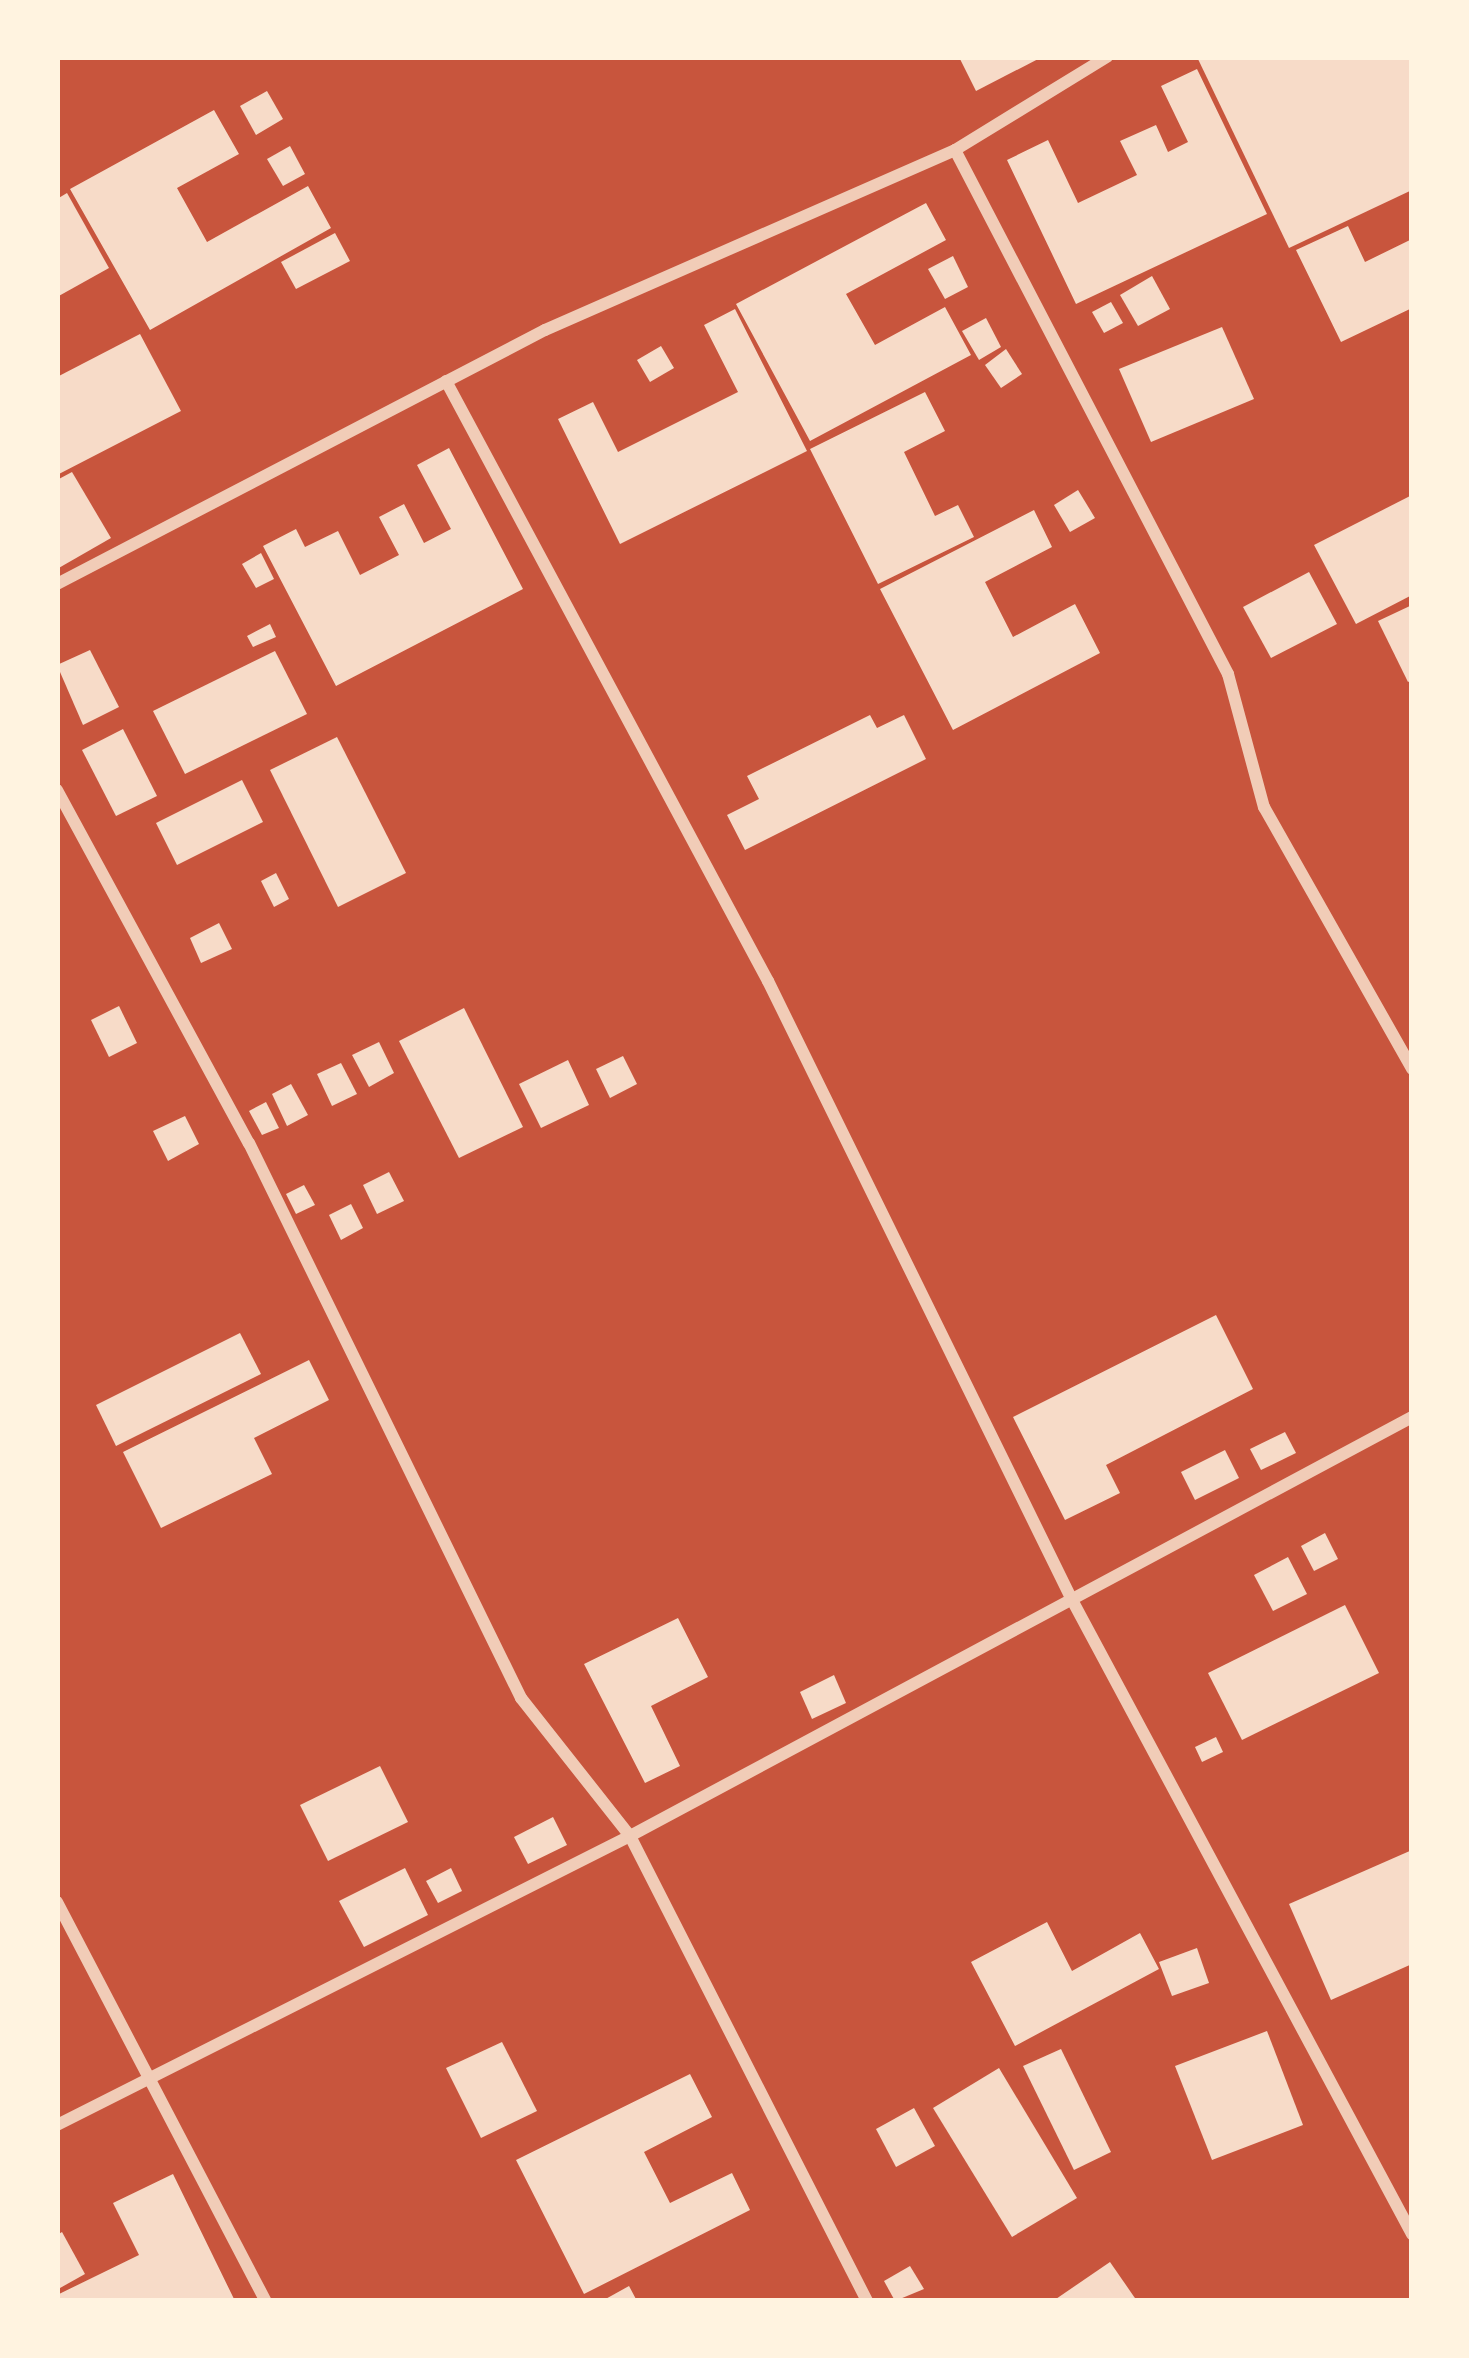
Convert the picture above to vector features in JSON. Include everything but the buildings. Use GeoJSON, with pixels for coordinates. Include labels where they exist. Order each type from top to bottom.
{"type":"FeatureCollection","features":[{"type":"Feature","properties":{"kind":"street"},"geometry":{"type":"LineString","coordinates":[[57,584],[545,330],[955,150],[1107,57]]}},
{"type":"Feature","properties":{"kind":"street"},"geometry":{"type":"LineString","coordinates":[[955,150],[1228,674],[1264,807],[1412,1069]]}},
{"type":"Feature","properties":{"kind":"street"},"geometry":{"type":"LineString","coordinates":[[446,381],[768,981],[1071,1598],[1412,2234]]}},
{"type":"Feature","properties":{"kind":"street"},"geometry":{"type":"LineString","coordinates":[[57,790],[249,1143],[521,1698],[630,1836],[866,2301]]}},
{"type":"Feature","properties":{"kind":"street"},"geometry":{"type":"LineString","coordinates":[[57,2125],[630,1836],[1412,1417]]}},
{"type":"Feature","properties":{"kind":"street"},"geometry":{"type":"LineString","coordinates":[[57,1902],[266,2301]]}}]}
